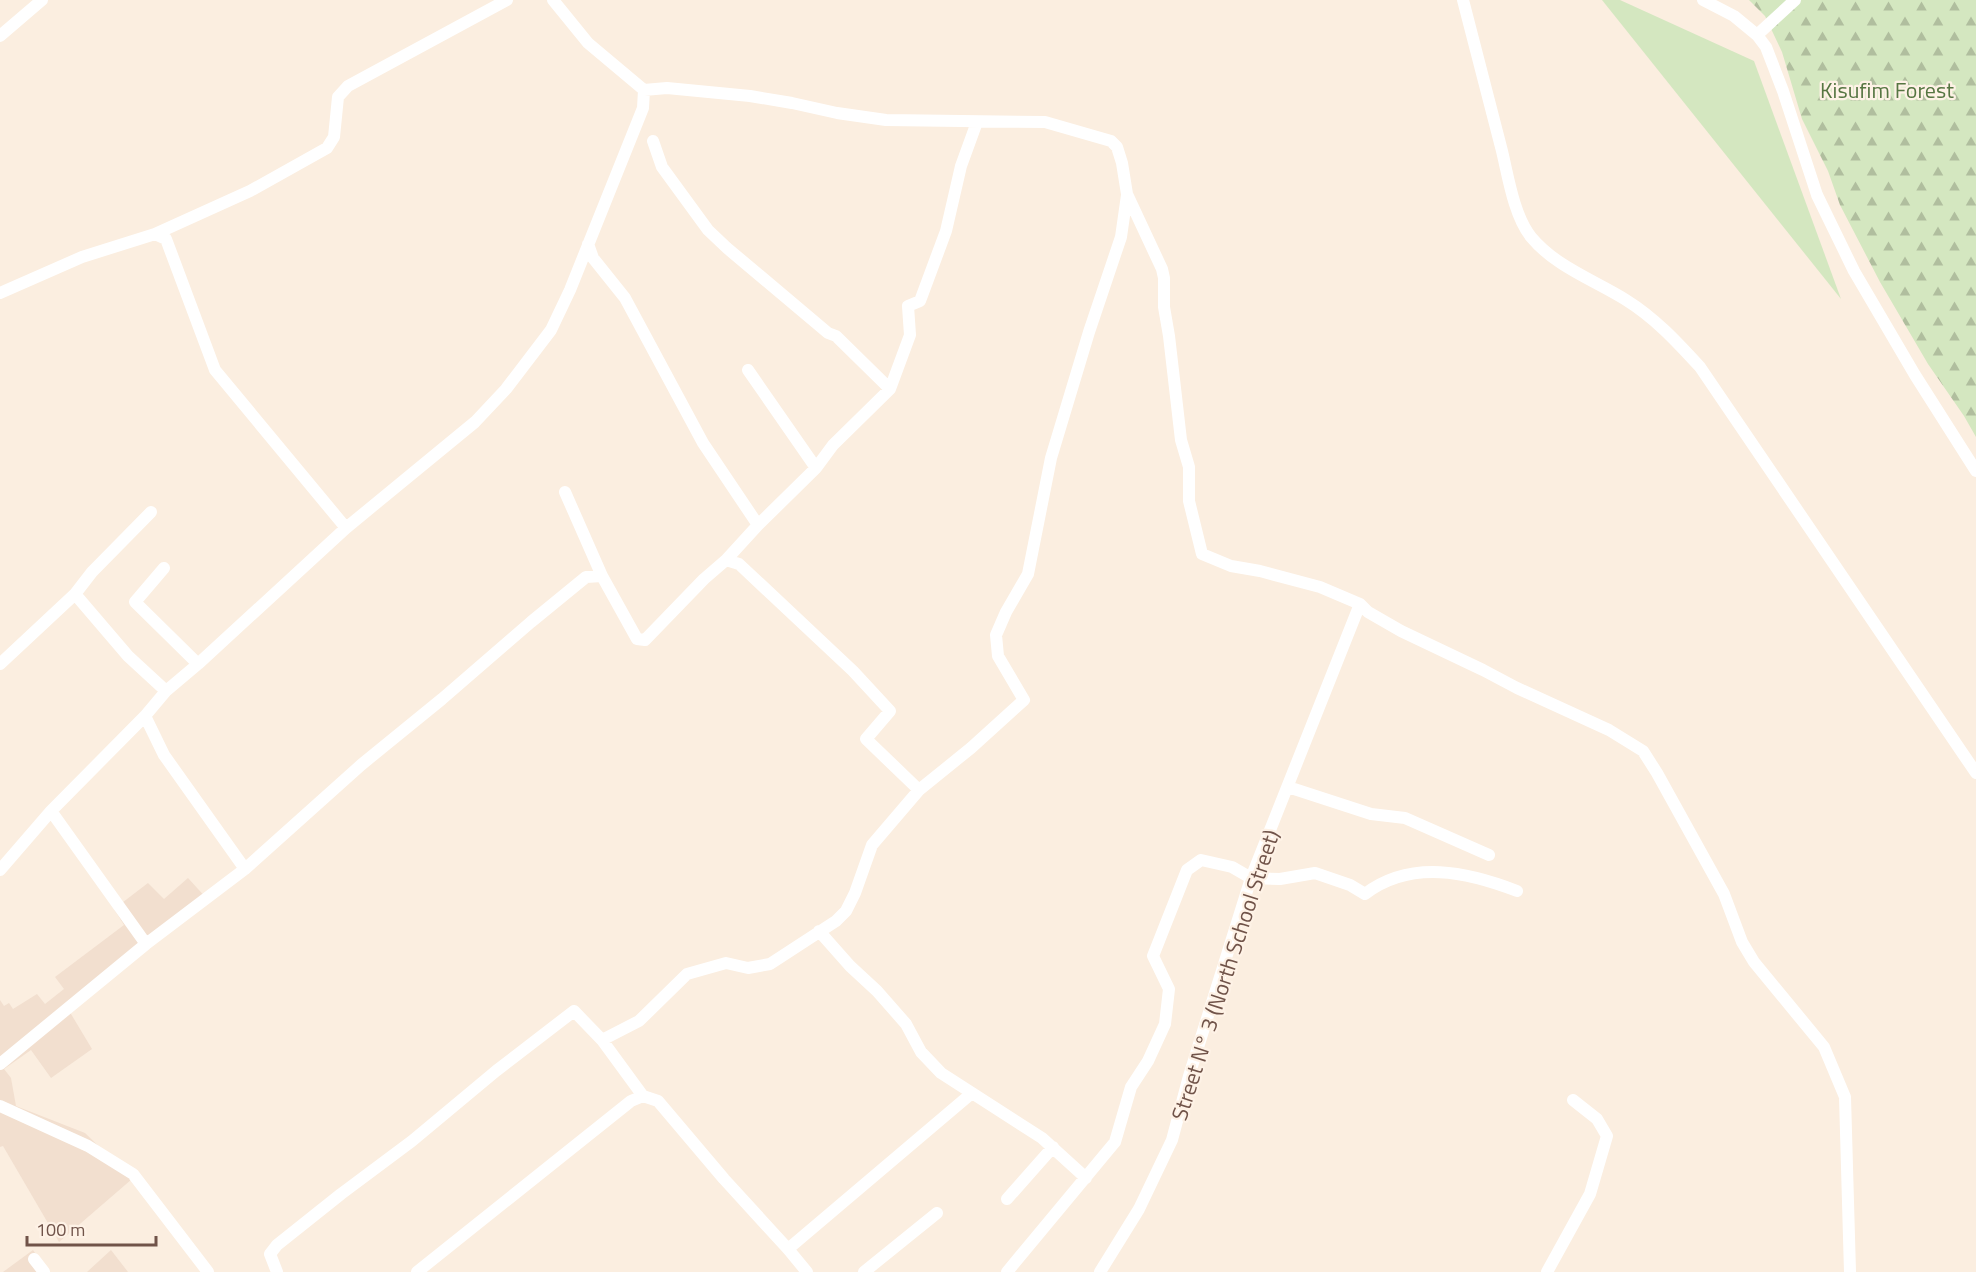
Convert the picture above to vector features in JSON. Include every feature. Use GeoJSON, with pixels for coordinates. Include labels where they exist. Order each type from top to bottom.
{"type":"FeatureCollection","features":[{"type":"Feature","properties":{"kind":"street"},"geometry":{"type":"LineString","coordinates":[[0,36],[42,0]]}},
{"type":"Feature","properties":{"kind":"street"},"geometry":{"type":"LineString","coordinates":[[0,293],[82,257],[155,234],[250,191],[327,148],[334,137],[338,97],[348,86],[507,0]]}},
{"type":"Feature","properties":{"kind":"street"},"geometry":{"type":"LineString","coordinates":[[554,0],[588,43],[644,90],[667,88],[750,96],[886,120],[1045,122],[1111,141],[1117,147],[1122,163],[1127,194],[1162,269],[1164,307],[1181,440],[1189,467],[1189,501],[1202,554],[1231,566],[1320,587],[1360,604],[1368,612],[1401,631],[1609,730],[1643,751],[1724,894],[1742,942],[1754,963],[1824,1047],[1845,1097],[1850,1272]]}},
{"type":"Feature","properties":{"kind":"street"},"geometry":{"type":"LineString","coordinates":[[1463,0],[1511,188],[1521,219],[1530,236],[1551,256],[1570,269],[1625,299],[1650,316],[1700,367],[1976,773]]}},
{"type":"Feature","properties":{"kind":"street"},"geometry":{"type":"LineString","coordinates":[[1703,0],[1734,16],[1757,35],[1766,47],[1817,195],[1854,271],[1915,375],[1976,471]]}},
{"type":"Feature","properties":{"kind":"street"},"geometry":{"type":"LineString","coordinates":[[1757,35],[1795,0]]}},
{"type":"Feature","properties":{"kind":"street"},"geometry":{"type":"LineString","coordinates":[[0,870],[51,811],[145,716],[166,691],[346,528],[475,422],[506,389],[551,330],[570,290],[643,108],[644,90]]}},
{"type":"Feature","properties":{"kind":"street"},"geometry":{"type":"LineString","coordinates":[[565,492],[602,576],[638,639],[645,640],[816,468],[833,445],[890,389],[910,335],[908,306],[920,301],[946,231],[961,166],[977,122]]}},
{"type":"Feature","properties":{"kind":"street"},"geometry":{"type":"LineString","coordinates":[[653,141],[662,168],[708,230],[828,333],[836,336],[890,389]]}},
{"type":"Feature","properties":{"kind":"street"},"geometry":{"type":"LineString","coordinates":[[602,1040],[639,1021],[687,974],[726,963],[748,968],[770,964],[836,921],[846,911],[855,893],[872,845],[919,790],[971,748],[1024,700],[998,656],[996,635],[1006,612],[1028,574],[1051,458],[1120,237],[1127,194]]}},
{"type":"Feature","properties":{"kind":"street"},"geometry":{"type":"LineString","coordinates":[[155,234],[166,239],[214,370],[346,528]]}},
{"type":"Feature","properties":{"kind":"street"},"geometry":{"type":"LineString","coordinates":[[588,244],[593,258],[625,298],[703,443],[758,525]]}},
{"type":"Feature","properties":{"kind":"street"},"geometry":{"type":"LineString","coordinates":[[748,370],[816,468]]}},
{"type":"Feature","properties":{"kind":"street"},"geometry":{"type":"LineString","coordinates":[[0,664],[75,594],[92,572],[151,512]]}},
{"type":"Feature","properties":{"kind":"street"},"geometry":{"type":"LineString","coordinates":[[726,560],[739,564],[845,664],[890,711],[866,739],[919,790]]}},
{"type":"Feature","properties":{"kind":"street"},"geometry":{"type":"LineString","coordinates":[[164,568],[135,602],[198,664]]}},
{"type":"Feature","properties":{"kind":"street"},"geometry":{"type":"LineString","coordinates":[[0,1064],[146,944],[245,869],[361,765],[586,577],[602,576]]}},
{"type":"Feature","properties":{"kind":"street"},"geometry":{"type":"LineString","coordinates":[[75,594],[128,656],[166,691]]}},
{"type":"Feature","properties":{"kind":"street","name":"Street N° 3 (North School Street)"},"geometry":{"type":"LineString","coordinates":[[1100,1272],[1139,1209],[1172,1140],[1189,1076],[1251,878],[1360,604]]}},
{"type":"Feature","properties":{"kind":"street"},"geometry":{"type":"LineString","coordinates":[[145,716],[164,755],[245,869]]}},
{"type":"Feature","properties":{"kind":"street"},"geometry":{"type":"LineString","coordinates":[[1288,787],[1371,814],[1405,818],[1489,855]]}},
{"type":"Feature","properties":{"kind":"street"},"geometry":{"type":"LineString","coordinates":[[51,811],[146,944]]}},
{"type":"Feature","properties":{"kind":"street"},"geometry":{"type":"LineString","coordinates":[[1007,1272],[1115,1142],[1131,1087],[1148,1061],[1165,1024],[1169,989],[1153,956],[1187,870],[1201,860],[1232,867],[1251,878],[1280,879],[1315,873],[1350,885],[1365,894],[1394,878],[1437,871],[1468,874],[1517,891]]}},
{"type":"Feature","properties":{"kind":"street"},"geometry":{"type":"LineString","coordinates":[[819,931],[906,1024],[921,1052],[941,1072],[1042,1138],[1086,1178]]}},
{"type":"Feature","properties":{"kind":"street"},"geometry":{"type":"LineString","coordinates":[[277,1272],[270,1254],[277,1245],[412,1141],[496,1071],[574,1011],[602,1040],[644,1096],[658,1101],[807,1272]]}},
{"type":"Feature","properties":{"kind":"street"},"geometry":{"type":"LineString","coordinates":[[788,1249],[972,1093]]}},
{"type":"Feature","properties":{"kind":"street"},"geometry":{"type":"LineString","coordinates":[[417,1272],[631,1101],[644,1096]]}},
{"type":"Feature","properties":{"kind":"street"},"geometry":{"type":"LineString","coordinates":[[1547,1272],[1590,1194],[1607,1136],[1598,1119],[1573,1100]]}},
{"type":"Feature","properties":{"kind":"street"},"geometry":{"type":"LineString","coordinates":[[0,1106],[88,1146],[133,1174],[208,1272]]}},
{"type":"Feature","properties":{"kind":"street"},"geometry":{"type":"LineString","coordinates":[[1007,1199],[1053,1147]]}},
{"type":"Feature","properties":{"kind":"street"},"geometry":{"type":"LineString","coordinates":[[864,1272],[937,1213]]}},
{"type":"Feature","properties":{"kind":"street"},"geometry":{"type":"LineString","coordinates":[[34,1259],[44,1272]]}},
{"type":"Feature","properties":{"kind":"shaded area"},"geometry":{"type":"Polygon","coordinates":[[[188,878],[208,900],[68,1009],[92,1049],[51,1078],[31,1050],[4,1069],[11,1078],[16,1106],[85,1133],[132,1179],[59,1242],[3,1146],[0,1147],[0,1000],[4,1006],[9,1003],[13,1009],[37,994],[45,1004],[64,989],[55,977],[124,925],[114,909],[148,883],[164,899],[188,878]]]}},
{"type":"Feature","properties":{"kind":"shaded area"},"geometry":{"type":"Polygon","coordinates":[[[33,1250],[48,1272],[3,1272],[33,1250]]]}},
{"type":"Feature","properties":{"kind":"shaded area"},"geometry":{"type":"Polygon","coordinates":[[[111,1250],[128,1272],[87,1272],[111,1250]]]}},
{"type":"Feature","properties":{"kind":"green space"},"geometry":{"type":"Polygon","coordinates":[[[1602,0],[1620,0],[1754,61],[1841,299],[1602,0]]]}},
{"type":"Feature","properties":{"kind":"green space","name":"Kisufim Forest"},"geometry":{"type":"Polygon","coordinates":[[[1749,0],[1976,0],[1976,437],[1928,364],[1880,282],[1840,205],[1828,171],[1802,119],[1782,52],[1765,16],[1749,0]]]}}]}
